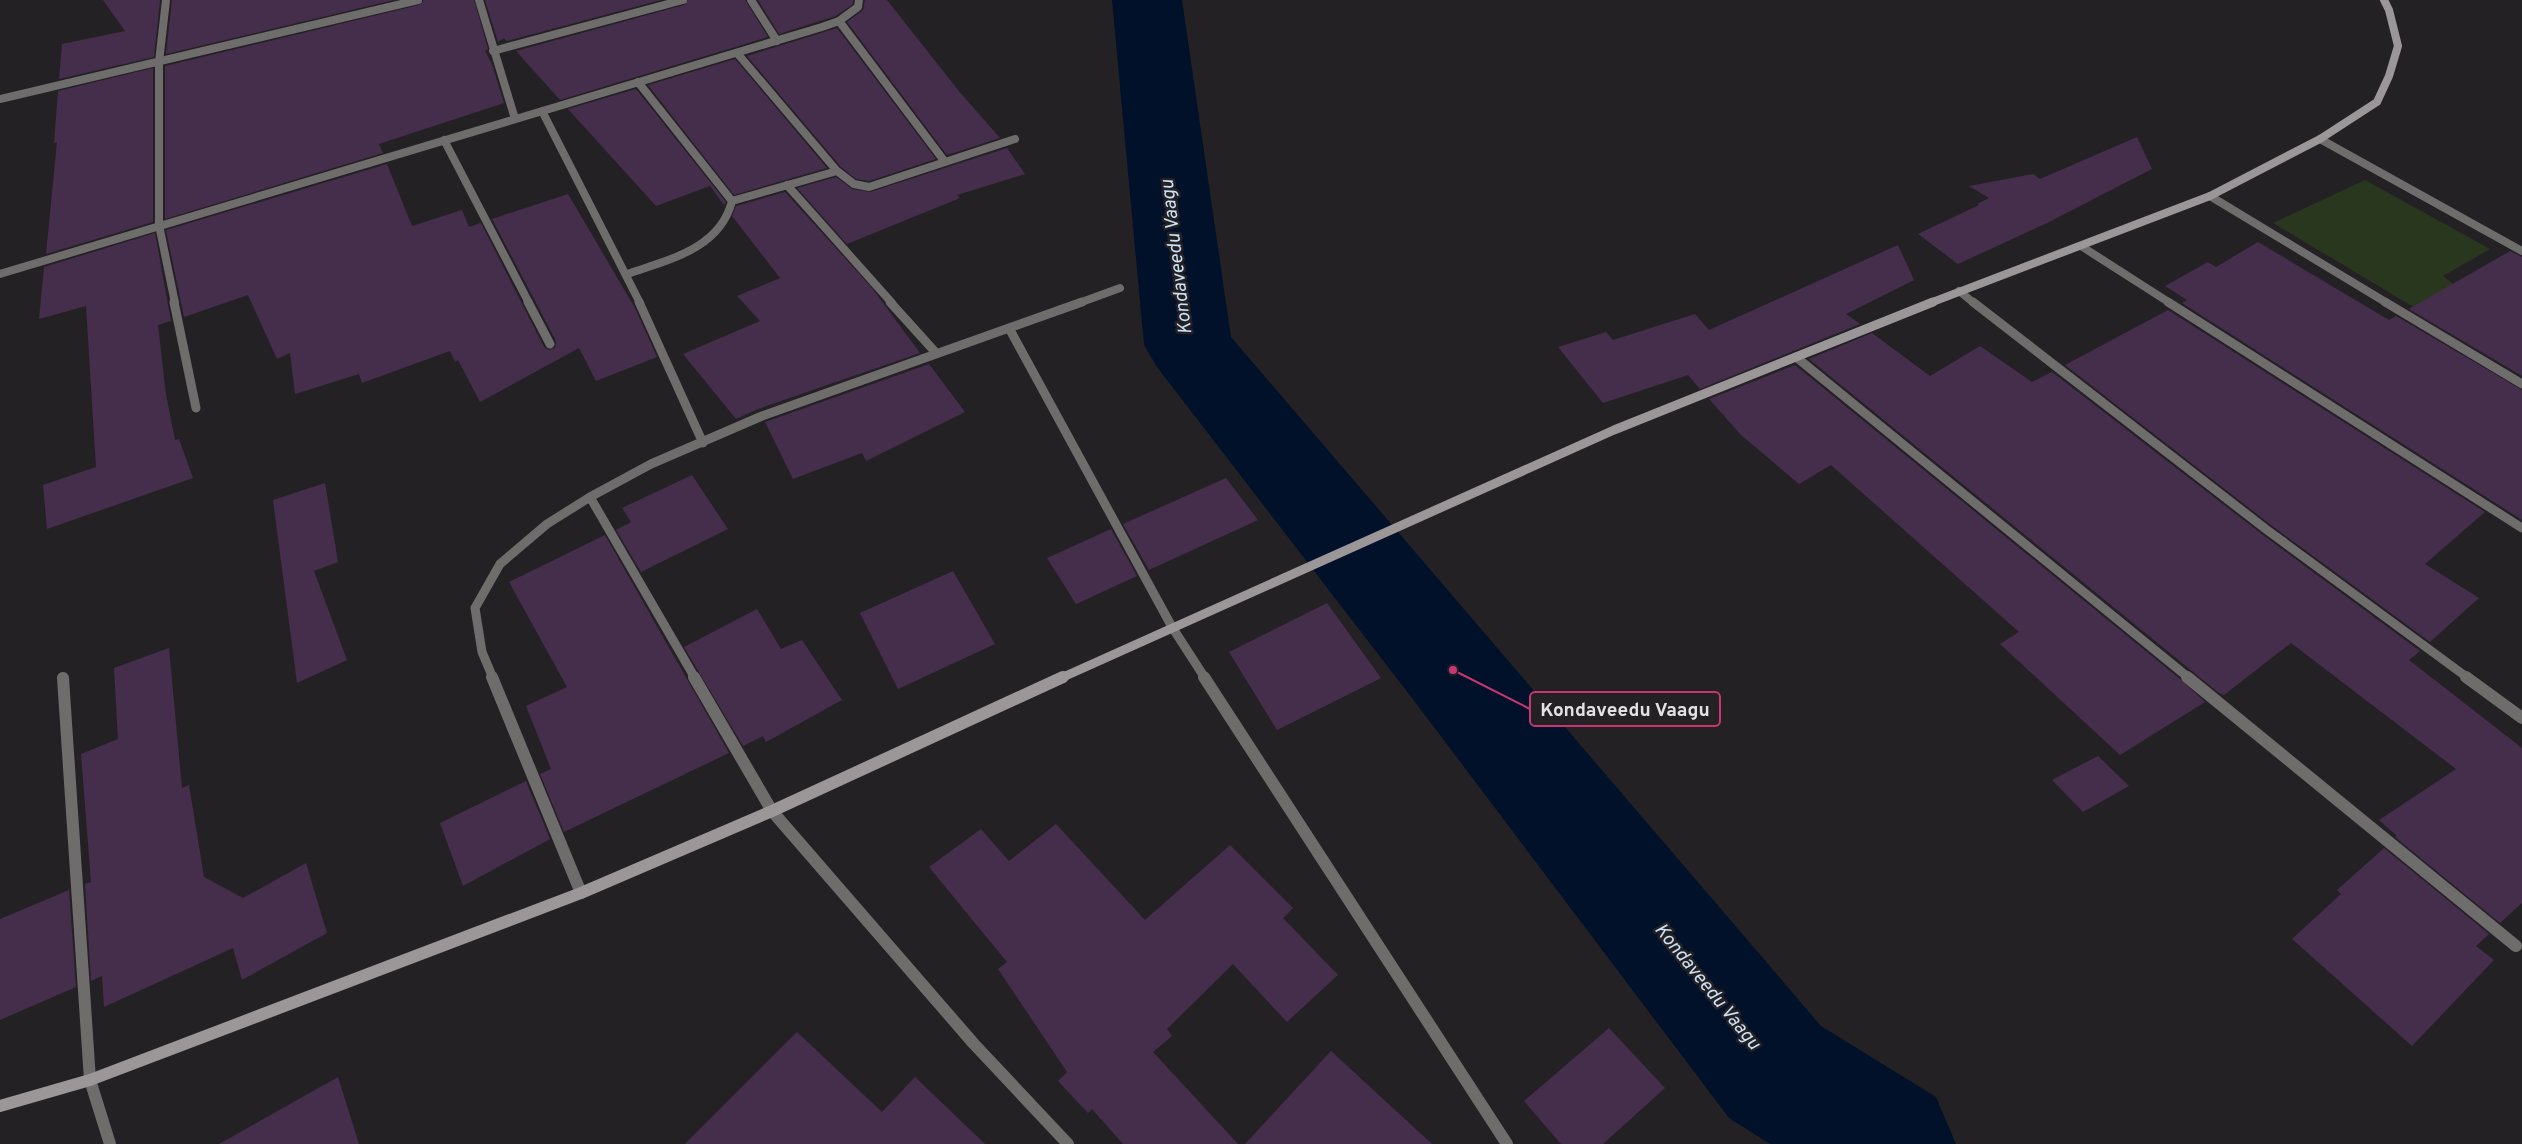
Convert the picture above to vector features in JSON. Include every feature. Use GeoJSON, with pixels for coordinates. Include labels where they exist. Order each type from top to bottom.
{"type":"FeatureCollection","features":[{"type":"Feature","properties":{"kind":"main road"},"geometry":{"type":"LineString","coordinates":[[0,1106],[90,1080],[442,948],[581,893],[772,811],[1172,627],[1614,430],[1959,291],[2210,196],[2320,139],[2376,102],[2389,76],[2398,46],[2389,10],[2384,0]]}},
{"type":"Feature","properties":{"kind":"street"},"geometry":{"type":"LineString","coordinates":[[166,0],[159,62],[159,225],[196,408]]}},
{"type":"Feature","properties":{"kind":"street"},"geometry":{"type":"LineString","coordinates":[[0,99],[418,0]]}},
{"type":"Feature","properties":{"kind":"street"},"geometry":{"type":"LineString","coordinates":[[479,0],[515,119]]}},
{"type":"Feature","properties":{"kind":"street"},"geometry":{"type":"LineString","coordinates":[[493,51],[683,0]]}},
{"type":"Feature","properties":{"kind":"street"},"geometry":{"type":"LineString","coordinates":[[751,0],[777,40]]}},
{"type":"Feature","properties":{"kind":"street"},"geometry":{"type":"LineString","coordinates":[[0,274],[839,21],[858,7],[859,0]]}},
{"type":"Feature","properties":{"kind":"street"},"geometry":{"type":"LineString","coordinates":[[839,21],[945,162]]}},
{"type":"Feature","properties":{"kind":"street"},"geometry":{"type":"LineString","coordinates":[[737,53],[836,171],[854,184],[869,187],[1015,139]]}},
{"type":"Feature","properties":{"kind":"street"},"geometry":{"type":"LineString","coordinates":[[627,274],[700,245],[716,234],[732,210],[732,201],[638,82]]}},
{"type":"Feature","properties":{"kind":"street"},"geometry":{"type":"LineString","coordinates":[[542,111],[627,274],[703,443]]}},
{"type":"Feature","properties":{"kind":"street"},"geometry":{"type":"LineString","coordinates":[[2320,139],[2522,251]]}},
{"type":"Feature","properties":{"kind":"street"},"geometry":{"type":"LineString","coordinates":[[444,140],[550,344]]}},
{"type":"Feature","properties":{"kind":"street"},"geometry":{"type":"LineString","coordinates":[[732,201],[836,171]]}},
{"type":"Feature","properties":{"kind":"street"},"geometry":{"type":"LineString","coordinates":[[787,185],[937,354]]}},
{"type":"Feature","properties":{"kind":"street"},"geometry":{"type":"LineString","coordinates":[[2210,196],[2522,384]]}},
{"type":"Feature","properties":{"kind":"street"},"geometry":{"type":"LineString","coordinates":[[2081,246],[2522,528]]}},
{"type":"Feature","properties":{"kind":"street"},"geometry":{"type":"LineString","coordinates":[[581,893],[482,652],[475,608],[500,564],[547,524],[590,497],[651,464],[762,416],[1120,288]]}},
{"type":"Feature","properties":{"kind":"street"},"geometry":{"type":"LineString","coordinates":[[1959,291],[2267,530],[2522,718]]}},
{"type":"Feature","properties":{"kind":"street"},"geometry":{"type":"LineString","coordinates":[[1009,328],[1172,627],[1507,1144]]}},
{"type":"Feature","properties":{"kind":"street"},"geometry":{"type":"LineString","coordinates":[[1796,358],[2516,946]]}},
{"type":"Feature","properties":{"kind":"street"},"geometry":{"type":"LineString","coordinates":[[590,497],[772,811],[974,1044],[1068,1144]]}},
{"type":"Feature","properties":{"kind":"street"},"geometry":{"type":"LineString","coordinates":[[63,678],[90,1080],[110,1144]]}},
{"type":"Feature","properties":{"kind":"green space"},"geometry":{"type":"Polygon","coordinates":[[[2365,180],[2490,249],[2443,276],[2460,289],[2422,312],[2273,223],[2365,180]]]}},
{"type":"Feature","properties":{"kind":"building"},"geometry":{"type":"Polygon","coordinates":[[[103,0],[160,0],[154,57],[59,79],[62,44],[125,31],[103,0]]]}},
{"type":"Feature","properties":{"kind":"building"},"geometry":{"type":"Polygon","coordinates":[[[172,0],[394,0],[166,54],[172,0]]]}},
{"type":"Feature","properties":{"kind":"building"},"geometry":{"type":"Polygon","coordinates":[[[424,0],[474,0],[488,49],[485,51],[492,64],[504,103],[379,144],[383,153],[165,219],[165,66],[419,5],[424,0]]]}},
{"type":"Feature","properties":{"kind":"building"},"geometry":{"type":"Polygon","coordinates":[[[485,0],[661,0],[507,41],[504,38],[498,42],[485,0]]]}},
{"type":"Feature","properties":{"kind":"building"},"geometry":{"type":"Polygon","coordinates":[[[688,0],[745,0],[768,37],[560,100],[516,51],[684,5],[688,0]]]}},
{"type":"Feature","properties":{"kind":"building"},"geometry":{"type":"Polygon","coordinates":[[[758,0],[853,0],[853,4],[836,16],[779,34],[758,0]]]}},
{"type":"Feature","properties":{"kind":"building"},"geometry":{"type":"Polygon","coordinates":[[[865,0],[887,0],[958,90],[1000,138],[947,155],[847,22],[863,10],[865,0]]]}},
{"type":"Feature","properties":{"kind":"building"},"geometry":{"type":"Polygon","coordinates":[[[837,28],[936,159],[869,181],[856,179],[841,167],[747,56],[837,28]]]}},
{"type":"Feature","properties":{"kind":"building"},"geometry":{"type":"Polygon","coordinates":[[[735,59],[827,168],[734,195],[648,85],[735,59]]]}},
{"type":"Feature","properties":{"kind":"building"},"geometry":{"type":"Polygon","coordinates":[[[153,68],[153,222],[46,254],[57,142],[54,143],[58,91],[153,68]]]}},
{"type":"Feature","properties":{"kind":"building"},"geometry":{"type":"Polygon","coordinates":[[[636,89],[726,202],[724,205],[710,186],[656,206],[568,109],[636,89]]]}},
{"type":"Feature","properties":{"kind":"building"},"geometry":{"type":"Polygon","coordinates":[[[2137,137],[2152,169],[2047,223],[1958,264],[1918,234],[1979,205],[1977,204],[1989,198],[1969,186],[2033,174],[2040,179],[2137,137]]]}},
{"type":"Feature","properties":{"kind":"building"},"geometry":{"type":"Polygon","coordinates":[[[1007,148],[1025,174],[957,195],[960,198],[847,244],[797,188],[836,177],[852,189],[870,192],[1007,148]]]}},
{"type":"Feature","properties":{"kind":"building"},"geometry":{"type":"Polygon","coordinates":[[[387,164],[412,226],[462,210],[469,227],[481,223],[544,347],[549,350],[555,348],[556,341],[492,219],[568,194],[635,308],[657,357],[596,381],[579,348],[480,402],[458,360],[455,362],[450,351],[362,383],[359,374],[295,394],[290,353],[277,359],[248,295],[184,317],[166,230],[387,164]]]}},
{"type":"Feature","properties":{"kind":"building"},"geometry":{"type":"Polygon","coordinates":[[[785,192],[872,288],[920,353],[758,409],[736,419],[683,354],[760,321],[737,296],[780,278],[732,216],[736,206],[785,192]]]}},
{"type":"Feature","properties":{"kind":"building"},"geometry":{"type":"Polygon","coordinates":[[[155,233],[171,321],[158,325],[166,395],[175,440],[179,439],[193,478],[47,529],[43,485],[96,467],[86,306],[39,319],[44,267],[155,233]]]}},
{"type":"Feature","properties":{"kind":"building"},"geometry":{"type":"Polygon","coordinates":[[[2258,242],[2389,320],[2396,316],[2522,390],[2522,520],[2182,303],[2187,300],[2165,286],[2208,262],[2216,267],[2258,242]]]}},
{"type":"Feature","properties":{"kind":"building"},"geometry":{"type":"Polygon","coordinates":[[[1898,245],[1914,280],[1846,314],[1860,324],[1700,389],[1688,375],[1603,403],[1558,347],[1606,332],[1613,340],[1695,314],[1709,330],[1898,245]]]}},
{"type":"Feature","properties":{"kind":"building"},"geometry":{"type":"Polygon","coordinates":[[[2510,251],[2522,257],[2522,376],[2409,309],[2510,251]]]}},
{"type":"Feature","properties":{"kind":"building"},"geometry":{"type":"Polygon","coordinates":[[[2168,310],[2485,512],[2425,564],[2479,598],[2430,642],[2271,525],[2065,365],[2168,310]]]}},
{"type":"Feature","properties":{"kind":"building"},"geometry":{"type":"Polygon","coordinates":[[[1872,333],[1930,376],[1980,346],[2032,382],[2052,372],[2263,535],[2420,651],[2409,660],[2522,748],[2522,903],[2500,923],[2395,837],[2397,836],[2379,820],[2456,769],[2291,643],[2224,695],[2219,693],[1809,359],[1872,333]]]}},
{"type":"Feature","properties":{"kind":"building"},"geometry":{"type":"Polygon","coordinates":[[[929,364],[965,412],[866,461],[862,453],[793,479],[765,422],[929,364]]]}},
{"type":"Feature","properties":{"kind":"building"},"geometry":{"type":"Polygon","coordinates":[[[1795,365],[2180,679],[2205,702],[2120,755],[2000,644],[2019,632],[1831,465],[1799,484],[1741,435],[1709,399],[1795,365]]]}},
{"type":"Feature","properties":{"kind":"building"},"geometry":{"type":"Polygon","coordinates":[[[692,475],[728,529],[641,572],[616,530],[631,522],[622,508],[692,475]]]}},
{"type":"Feature","properties":{"kind":"building"},"geometry":{"type":"Polygon","coordinates":[[[1226,478],[1258,520],[1149,570],[1123,524],[1226,478]]]}},
{"type":"Feature","properties":{"kind":"building"},"geometry":{"type":"Polygon","coordinates":[[[325,483],[338,562],[314,571],[347,660],[297,683],[273,500],[325,483]]]}},
{"type":"Feature","properties":{"kind":"building"},"geometry":{"type":"Polygon","coordinates":[[[1111,529],[1137,576],[1076,604],[1047,558],[1111,529]]]}},
{"type":"Feature","properties":{"kind":"building"},"geometry":{"type":"Polygon","coordinates":[[[605,535],[729,753],[564,832],[540,774],[551,769],[526,706],[567,687],[509,582],[605,535]]]}},
{"type":"Feature","properties":{"kind":"building"},"geometry":{"type":"Polygon","coordinates":[[[953,571],[995,644],[898,689],[860,613],[953,571]]]}},
{"type":"Feature","properties":{"kind":"building"},"geometry":{"type":"Polygon","coordinates":[[[1327,603],[1381,678],[1277,730],[1229,652],[1327,603]]]}},
{"type":"Feature","properties":{"kind":"building"},"geometry":{"type":"Polygon","coordinates":[[[757,609],[781,649],[802,640],[842,700],[766,742],[763,736],[743,746],[684,647],[757,609]]]}},
{"type":"Feature","properties":{"kind":"building"},"geometry":{"type":"Polygon","coordinates":[[[169,648],[182,788],[189,785],[204,877],[243,898],[306,863],[327,933],[242,980],[233,948],[104,1007],[102,976],[91,981],[85,884],[91,882],[81,754],[118,739],[114,668],[169,648]]]}},
{"type":"Feature","properties":{"kind":"building"},"geometry":{"type":"Polygon","coordinates":[[[2098,756],[2129,786],[2083,812],[2052,780],[2098,756]]]}},
{"type":"Feature","properties":{"kind":"building"},"geometry":{"type":"Polygon","coordinates":[[[526,781],[550,839],[463,886],[440,823],[526,781]]]}},
{"type":"Feature","properties":{"kind":"building"},"geometry":{"type":"Polygon","coordinates":[[[1056,824],[1145,920],[1230,845],[1293,908],[1283,918],[1338,975],[1287,1022],[1233,964],[1167,1029],[1172,1036],[1153,1052],[1238,1144],[1123,1144],[1092,1109],[1088,1113],[1058,1081],[1067,1072],[998,969],[1007,962],[929,867],[981,829],[1009,861],[1056,824]]]}},
{"type":"Feature","properties":{"kind":"building"},"geometry":{"type":"Polygon","coordinates":[[[2384,848],[2489,934],[2476,946],[2494,960],[2412,1046],[2292,939],[2341,894],[2337,890],[2384,848]]]}},
{"type":"Feature","properties":{"kind":"building"},"geometry":{"type":"Polygon","coordinates":[[[69,890],[76,987],[0,1020],[0,919],[69,890]]]}},
{"type":"Feature","properties":{"kind":"building"},"geometry":{"type":"Polygon","coordinates":[[[1609,1028],[1665,1088],[1603,1144],[1561,1144],[1524,1101],[1609,1028]]]}},
{"type":"Feature","properties":{"kind":"building"},"geometry":{"type":"Polygon","coordinates":[[[797,1032],[882,1112],[915,1077],[985,1144],[685,1144],[797,1032]]]}},
{"type":"Feature","properties":{"kind":"building"},"geometry":{"type":"Polygon","coordinates":[[[1331,1051],[1432,1144],[1245,1144],[1331,1051]]]}},
{"type":"Feature","properties":{"kind":"building"},"geometry":{"type":"Polygon","coordinates":[[[338,1077],[359,1144],[219,1144],[338,1077]]]}},
{"type":"Feature","properties":{"kind":"waterway","name":"Kondaveedu Vaagu"},"geometry":{"type":"LineString","coordinates":[[1147,0],[1188,345],[1453,670],[1775,1072],[1889,1144]]}},
{"type":"Feature","properties":{"kind":"place","name":"Kondaveedu Vaagu"},"geometry":{"type":"Point","coordinates":[1453,670]}}]}
